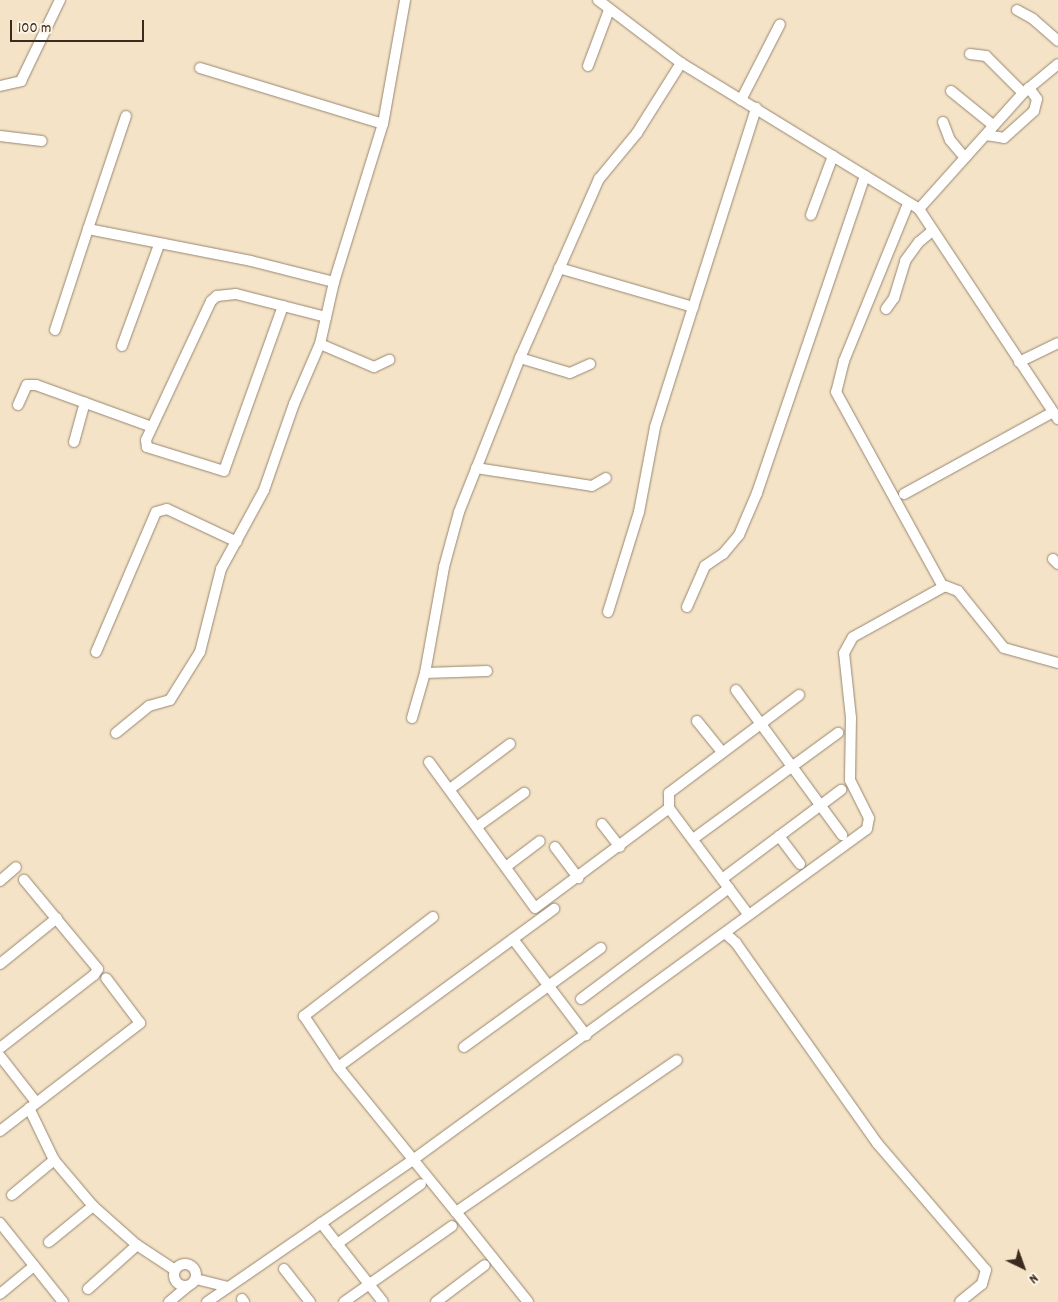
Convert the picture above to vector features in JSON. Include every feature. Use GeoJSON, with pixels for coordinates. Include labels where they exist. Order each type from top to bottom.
{"type":"FeatureCollection","features":[{"type":"Feature","properties":{"kind":"street"},"geometry":{"type":"LineString","coordinates":[[0,86],[21,81],[60,0]]}},
{"type":"Feature","properties":{"kind":"street"},"geometry":{"type":"LineString","coordinates":[[116,734],[149,706],[170,700],[186,678],[200,652],[221,569],[264,490],[294,404],[320,344],[334,282],[383,124],[405,0]]}},
{"type":"Feature","properties":{"kind":"street"},"geometry":{"type":"LineString","coordinates":[[598,0],[681,63],[919,209],[1056,415],[904,494]]}},
{"type":"Feature","properties":{"kind":"street"},"geometry":{"type":"LineString","coordinates":[[588,66],[609,10]]}},
{"type":"Feature","properties":{"kind":"street"},"geometry":{"type":"LineString","coordinates":[[1017,10],[1033,19],[1058,41]]}},
{"type":"Feature","properties":{"kind":"street"},"geometry":{"type":"LineString","coordinates":[[741,100],[780,24]]}},
{"type":"Feature","properties":{"kind":"street"},"geometry":{"type":"LineString","coordinates":[[970,54],[986,56],[992,60],[1037,99],[1034,112],[1004,138],[986,135]]}},
{"type":"Feature","properties":{"kind":"street"},"geometry":{"type":"LineString","coordinates":[[412,718],[425,673],[451,538],[476,468],[520,358],[599,179],[637,133],[681,63]]}},
{"type":"Feature","properties":{"kind":"street"},"geometry":{"type":"LineString","coordinates":[[919,209],[1026,91],[1058,64]]}},
{"type":"Feature","properties":{"kind":"street"},"geometry":{"type":"LineString","coordinates":[[200,68],[383,124]]}},
{"type":"Feature","properties":{"kind":"street"},"geometry":{"type":"LineString","coordinates":[[951,91],[994,126]]}},
{"type":"Feature","properties":{"kind":"street"},"geometry":{"type":"LineString","coordinates":[[608,612],[639,512],[655,427],[756,108]]}},
{"type":"Feature","properties":{"kind":"street"},"geometry":{"type":"LineString","coordinates":[[55,330],[126,116]]}},
{"type":"Feature","properties":{"kind":"street"},"geometry":{"type":"LineString","coordinates":[[943,122],[950,140],[965,158]]}},
{"type":"Feature","properties":{"kind":"street"},"geometry":{"type":"LineString","coordinates":[[0,136],[42,141]]}},
{"type":"Feature","properties":{"kind":"street"},"geometry":{"type":"LineString","coordinates":[[811,215],[833,156]]}},
{"type":"Feature","properties":{"kind":"street"},"geometry":{"type":"LineString","coordinates":[[686,607],[705,566],[723,554],[739,535],[757,493],[865,176]]}},
{"type":"Feature","properties":{"kind":"street"},"geometry":{"type":"LineString","coordinates":[[908,204],[844,361],[836,392],[943,587],[958,592],[1004,648],[1058,663]]}},
{"type":"Feature","properties":{"kind":"street"},"geometry":{"type":"LineString","coordinates":[[88,229],[159,245],[251,261],[334,282]]}},
{"type":"Feature","properties":{"kind":"street"},"geometry":{"type":"LineString","coordinates":[[886,309],[894,298],[905,261],[932,230]]}},
{"type":"Feature","properties":{"kind":"street"},"geometry":{"type":"LineString","coordinates":[[122,346],[159,245]]}},
{"type":"Feature","properties":{"kind":"street"},"geometry":{"type":"LineString","coordinates":[[559,268],[693,307]]}},
{"type":"Feature","properties":{"kind":"street"},"geometry":{"type":"LineString","coordinates":[[283,306],[224,471],[147,447],[146,442],[152,426],[188,355],[211,301],[227,292],[326,316]]}},
{"type":"Feature","properties":{"kind":"street"},"geometry":{"type":"LineString","coordinates":[[1019,362],[1058,343]]}},
{"type":"Feature","properties":{"kind":"street"},"geometry":{"type":"LineString","coordinates":[[320,344],[374,367],[389,360]]}},
{"type":"Feature","properties":{"kind":"street"},"geometry":{"type":"LineString","coordinates":[[520,358],[570,373],[590,364]]}},
{"type":"Feature","properties":{"kind":"street"},"geometry":{"type":"LineString","coordinates":[[18,405],[30,384],[152,426]]}},
{"type":"Feature","properties":{"kind":"street"},"geometry":{"type":"LineString","coordinates":[[74,442],[85,402]]}},
{"type":"Feature","properties":{"kind":"street"},"geometry":{"type":"LineString","coordinates":[[476,468],[592,486],[606,478]]}},
{"type":"Feature","properties":{"kind":"street"},"geometry":{"type":"LineString","coordinates":[[96,652],[156,512],[167,509],[237,542]]}},
{"type":"Feature","properties":{"kind":"street"},"geometry":{"type":"LineString","coordinates":[[207,1302],[414,1159],[867,829],[869,818],[850,780],[851,718],[844,653],[846,645],[864,630],[943,587]]}},
{"type":"Feature","properties":{"kind":"street"},"geometry":{"type":"LineString","coordinates":[[425,673],[487,671]]}},
{"type":"Feature","properties":{"kind":"street"},"geometry":{"type":"LineString","coordinates":[[736,690],[842,835]]}},
{"type":"Feature","properties":{"kind":"street"},"geometry":{"type":"LineString","coordinates":[[748,914],[669,808],[669,793],[799,695]]}},
{"type":"Feature","properties":{"kind":"street"},"geometry":{"type":"LineString","coordinates":[[697,720],[722,752]]}},
{"type":"Feature","properties":{"kind":"street"},"geometry":{"type":"LineString","coordinates":[[693,840],[838,733]]}},
{"type":"Feature","properties":{"kind":"street"},"geometry":{"type":"LineString","coordinates":[[450,789],[510,744]]}},
{"type":"Feature","properties":{"kind":"street"},"geometry":{"type":"LineString","coordinates":[[429,762],[478,826],[535,908],[620,847],[669,808]]}},
{"type":"Feature","properties":{"kind":"street"},"geometry":{"type":"LineString","coordinates":[[722,879],[841,790]]}},
{"type":"Feature","properties":{"kind":"street"},"geometry":{"type":"LineString","coordinates":[[478,826],[524,793]]}},
{"type":"Feature","properties":{"kind":"street"},"geometry":{"type":"LineString","coordinates":[[602,824],[620,847]]}},
{"type":"Feature","properties":{"kind":"street"},"geometry":{"type":"LineString","coordinates":[[779,836],[800,864]]}},
{"type":"Feature","properties":{"kind":"street"},"geometry":{"type":"LineString","coordinates":[[507,866],[540,841]]}},
{"type":"Feature","properties":{"kind":"street"},"geometry":{"type":"LineString","coordinates":[[555,847],[578,878]]}},
{"type":"Feature","properties":{"kind":"street"},"geometry":{"type":"LineString","coordinates":[[0,881],[16,867]]}},
{"type":"Feature","properties":{"kind":"street"},"geometry":{"type":"LineString","coordinates":[[0,1048],[97,972],[95,963],[24,880]]}},
{"type":"Feature","properties":{"kind":"street"},"geometry":{"type":"LineString","coordinates":[[581,999],[729,888]]}},
{"type":"Feature","properties":{"kind":"street"},"geometry":{"type":"LineString","coordinates":[[338,1067],[554,909]]}},
{"type":"Feature","properties":{"kind":"street"},"geometry":{"type":"LineString","coordinates":[[433,917],[305,1013],[305,1019],[338,1067],[528,1302]]}},
{"type":"Feature","properties":{"kind":"street"},"geometry":{"type":"LineString","coordinates":[[0,964],[57,918]]}},
{"type":"Feature","properties":{"kind":"street"},"geometry":{"type":"LineString","coordinates":[[725,933],[736,943],[876,1143],[986,1270],[982,1284],[960,1302]]}},
{"type":"Feature","properties":{"kind":"street"},"geometry":{"type":"LineString","coordinates":[[513,939],[586,1035]]}},
{"type":"Feature","properties":{"kind":"street"},"geometry":{"type":"LineString","coordinates":[[464,1047],[601,948]]}},
{"type":"Feature","properties":{"kind":"street"},"geometry":{"type":"LineString","coordinates":[[0,1131],[140,1023],[106,978]]}},
{"type":"Feature","properties":{"kind":"street"},"geometry":{"type":"LineString","coordinates":[[0,1056],[33,1105],[54,1160],[93,1206],[137,1245],[175,1270]]}},
{"type":"Feature","properties":{"kind":"street"},"geometry":{"type":"LineString","coordinates":[[456,1212],[677,1060]]}},
{"type":"Feature","properties":{"kind":"street"},"geometry":{"type":"LineString","coordinates":[[12,1195],[54,1160]]}},
{"type":"Feature","properties":{"kind":"street"},"geometry":{"type":"LineString","coordinates":[[338,1244],[421,1184]]}},
{"type":"Feature","properties":{"kind":"street"},"geometry":{"type":"LineString","coordinates":[[50,1242],[93,1206]]}},
{"type":"Feature","properties":{"kind":"street"},"geometry":{"type":"LineString","coordinates":[[321,1223],[384,1302]]}},
{"type":"Feature","properties":{"kind":"street"},"geometry":{"type":"LineString","coordinates":[[0,1224],[63,1302]]}},
{"type":"Feature","properties":{"kind":"street"},"geometry":{"type":"LineString","coordinates":[[344,1302],[452,1226]]}},
{"type":"Feature","properties":{"kind":"street"},"geometry":{"type":"LineString","coordinates":[[88,1290],[137,1245]]}},
{"type":"Feature","properties":{"kind":"street"},"geometry":{"type":"LineString","coordinates":[[192,1282],[191,1266],[180,1265],[175,1270],[175,1281],[228,1287]]}},
{"type":"Feature","properties":{"kind":"street"},"geometry":{"type":"LineString","coordinates":[[436,1302],[485,1265]]}},
{"type":"Feature","properties":{"kind":"street"},"geometry":{"type":"LineString","coordinates":[[0,1294],[34,1266]]}},
{"type":"Feature","properties":{"kind":"street"},"geometry":{"type":"LineString","coordinates":[[284,1270],[310,1302]]}},
{"type":"Feature","properties":{"kind":"street"},"geometry":{"type":"LineString","coordinates":[[169,1302],[192,1282]]}}]}
